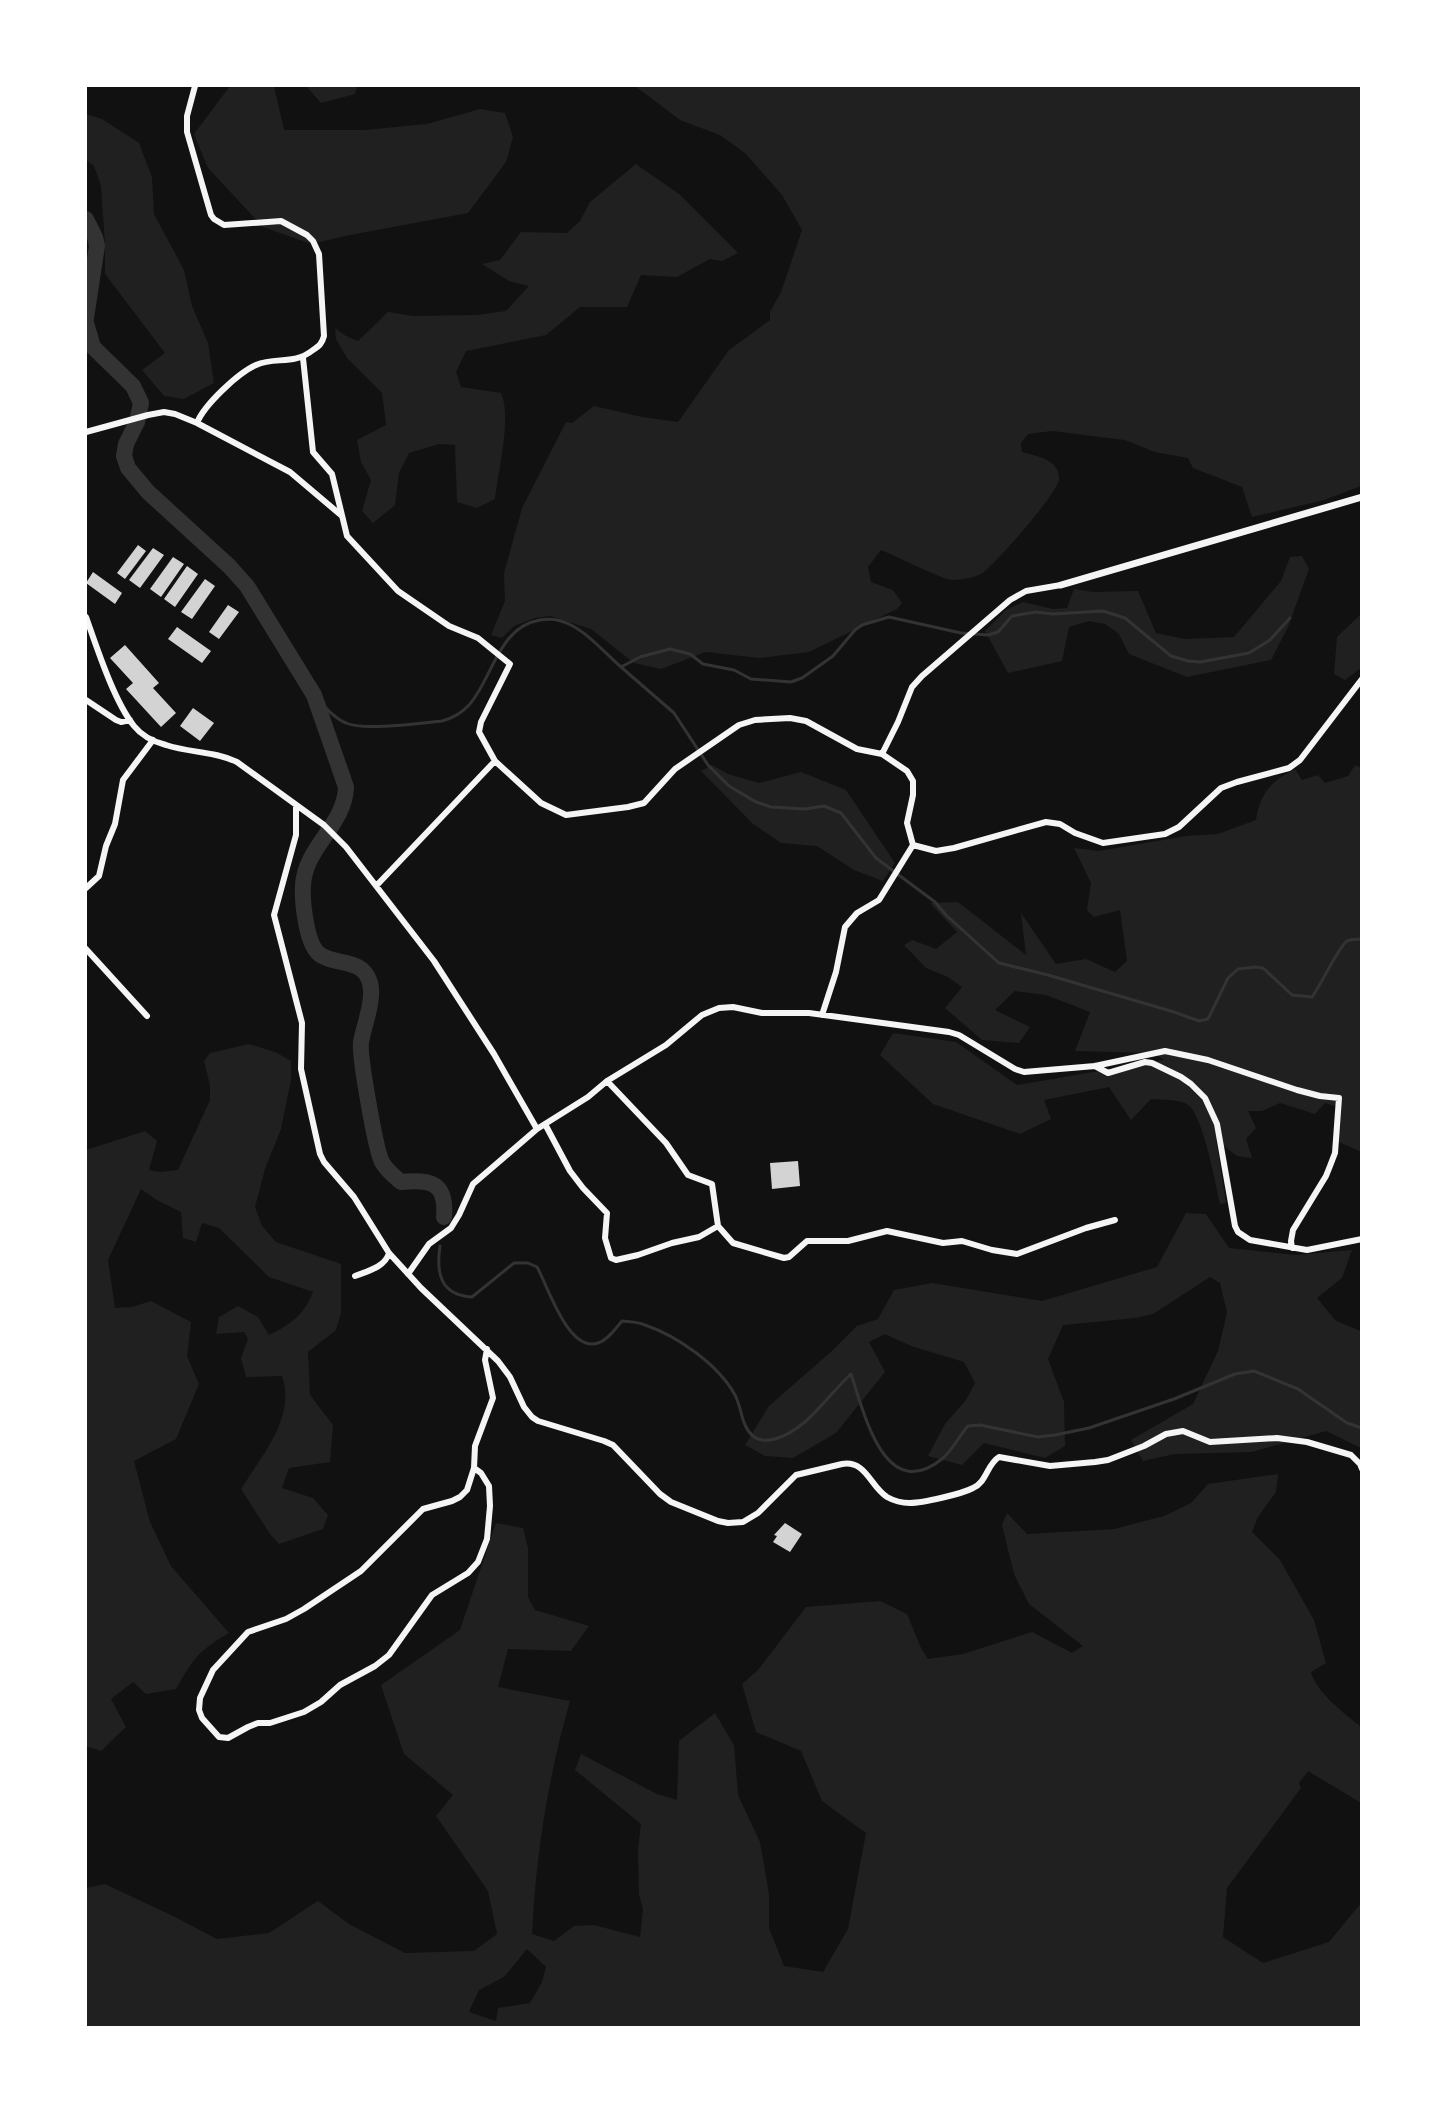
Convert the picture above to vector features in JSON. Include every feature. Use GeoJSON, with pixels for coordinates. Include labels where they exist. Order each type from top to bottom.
{"type":"FeatureCollection","features":[{"type":"Feature","properties":{"kind":"street"},"geometry":{"type":"LineString","coordinates":[[195,86],[187,116],[187,132],[214,219],[219,223],[229,225],[281,221],[307,235],[319,254],[324,336],[321,345],[303,358],[261,363],[238,376],[201,414],[197,423]]}},
{"type":"Feature","properties":{"kind":"street"},"geometry":{"type":"LineString","coordinates":[[303,358],[314,452],[332,474],[346,536],[398,591],[448,626],[478,638],[510,664],[479,728],[495,761],[541,803],[566,815],[644,803],[675,769],[732,729],[755,720],[790,717],[806,722],[857,749],[882,754],[901,766],[911,776],[913,795],[907,823],[913,845]]}},
{"type":"Feature","properties":{"kind":"street"},"geometry":{"type":"LineString","coordinates":[[86,432],[148,415],[164,412],[176,414],[290,472],[342,516]]}},
{"type":"Feature","properties":{"kind":"street"},"geometry":{"type":"LineString","coordinates":[[882,754],[898,722],[909,692],[922,676],[1010,600],[1026,591],[1061,585],[1362,497]]}},
{"type":"Feature","properties":{"kind":"street"},"geometry":{"type":"LineString","coordinates":[[86,616],[106,670],[130,720],[141,733],[167,746],[222,755],[237,762],[324,825],[337,837],[434,960],[495,1054],[537,1129]]}},
{"type":"Feature","properties":{"kind":"street"},"geometry":{"type":"LineString","coordinates":[[913,845],[936,850],[954,849],[1046,822],[1060,824],[1075,833],[1103,843],[1165,834],[1179,827],[1221,788],[1289,768],[1300,760],[1362,679]]}},
{"type":"Feature","properties":{"kind":"street"},"geometry":{"type":"LineString","coordinates":[[86,700],[116,720],[122,722],[130,720]]}},
{"type":"Feature","properties":{"kind":"street"},"geometry":{"type":"LineString","coordinates":[[86,888],[99,876],[106,846],[115,824],[123,780],[153,740]]}},
{"type":"Feature","properties":{"kind":"street"},"geometry":{"type":"LineString","coordinates":[[377,885],[495,761]]}},
{"type":"Feature","properties":{"kind":"street"},"geometry":{"type":"LineString","coordinates":[[296,805],[296,835],[274,915],[302,1023],[301,1070],[317,1146],[324,1162],[354,1197],[389,1253],[498,1361],[510,1377],[524,1407],[532,1417],[546,1424],[613,1445],[660,1494],[671,1502],[728,1523],[742,1522],[758,1513],[783,1485],[796,1475],[849,1462],[862,1468],[881,1492],[889,1498],[911,1503],[977,1487],[999,1457],[1050,1466],[1095,1462],[1108,1460],[1175,1431],[1189,1432],[1210,1442],[1291,1438],[1351,1455],[1362,1469]]}},
{"type":"Feature","properties":{"kind":"street"},"geometry":{"type":"LineString","coordinates":[[822,1015],[837,972],[845,927],[857,913],[879,900],[913,845]]}},
{"type":"Feature","properties":{"kind":"street"},"geometry":{"type":"LineString","coordinates":[[86,949],[147,1016]]}},
{"type":"Feature","properties":{"kind":"street"},"geometry":{"type":"LineString","coordinates":[[408,1274],[429,1244],[451,1228],[473,1184],[537,1129],[588,1097],[607,1081],[666,1045],[702,1015],[719,1008],[733,1007],[762,1013],[822,1015],[954,1033],[1024,1072],[1095,1066],[1158,1051],[1172,1052],[1208,1060],[1297,1090],[1339,1098],[1335,1153],[1326,1176],[1293,1230],[1292,1248]]}},
{"type":"Feature","properties":{"kind":"street"},"geometry":{"type":"LineString","coordinates":[[1095,1066],[1108,1073],[1145,1062],[1152,1063],[1191,1084],[1205,1098],[1214,1115],[1235,1226],[1238,1232],[1250,1240],[1307,1250],[1362,1239]]}},
{"type":"Feature","properties":{"kind":"street"},"geometry":{"type":"LineString","coordinates":[[607,1081],[666,1143],[688,1176],[712,1184],[718,1226],[732,1243],[784,1258],[789,1257],[807,1240],[848,1241],[887,1231],[943,1243],[962,1241],[992,1250],[1017,1254],[1086,1228],[1115,1220]]}},
{"type":"Feature","properties":{"kind":"street"},"geometry":{"type":"LineString","coordinates":[[545,1124],[570,1171],[607,1213],[605,1238],[611,1258],[616,1260],[638,1255],[672,1243],[699,1237],[718,1226]]}},
{"type":"Feature","properties":{"kind":"street"},"geometry":{"type":"LineString","coordinates":[[355,1276],[376,1268],[387,1260],[389,1253]]}},
{"type":"Feature","properties":{"kind":"street"},"geometry":{"type":"LineString","coordinates":[[474,1468],[481,1473],[489,1486],[490,1506],[487,1539],[478,1562],[468,1573],[432,1595],[389,1655],[375,1666],[340,1685],[321,1702],[304,1712],[270,1723],[248,1726],[228,1738],[219,1737],[202,1718],[199,1710],[200,1698],[213,1670],[248,1632],[286,1619],[361,1571],[423,1509],[460,1497],[469,1485],[474,1468],[475,1446],[493,1398],[485,1360],[487,1349]]}},
{"type":"Feature","properties":{"kind":"shaded area"},"geometry":{"type":"Polygon","coordinates":[[[230,86],[274,86],[284,130],[364,130],[427,124],[480,109],[505,113],[513,137],[506,162],[468,213],[311,244],[263,227],[208,168],[194,134],[230,86]]]}},
{"type":"Feature","properties":{"kind":"shaded area"},"geometry":{"type":"Polygon","coordinates":[[[306,86],[357,86],[355,94],[321,103],[306,86]]]}},
{"type":"Feature","properties":{"kind":"shaded area"},"geometry":{"type":"Polygon","coordinates":[[[635,86],[1361,86],[1361,486],[1324,500],[1252,517],[1242,487],[1193,468],[1188,458],[1155,452],[1125,440],[1052,431],[1028,434],[1021,443],[1022,452],[1051,463],[1056,467],[1059,479],[1049,498],[991,566],[978,575],[953,580],[929,572],[881,550],[868,567],[871,582],[893,590],[902,603],[897,609],[809,652],[759,658],[706,652],[661,669],[634,663],[591,629],[550,616],[535,618],[514,626],[502,638],[491,635],[505,601],[504,573],[522,508],[566,422],[572,423],[594,406],[642,417],[678,422],[729,350],[770,320],[770,312],[781,292],[802,230],[782,195],[745,153],[720,135],[680,120],[635,86]]]}},
{"type":"Feature","properties":{"kind":"shaded area"},"geometry":{"type":"Polygon","coordinates":[[[86,114],[102,119],[139,143],[152,177],[154,214],[184,270],[192,306],[208,343],[214,383],[184,399],[164,396],[142,370],[165,353],[105,274],[101,186],[94,166],[86,160],[86,114]]]}},
{"type":"Feature","properties":{"kind":"shaded area"},"geometry":{"type":"Polygon","coordinates":[[[636,164],[679,194],[738,253],[722,261],[710,259],[677,277],[641,275],[627,307],[580,307],[546,335],[466,351],[456,372],[461,387],[501,393],[504,403],[505,430],[495,499],[477,508],[457,502],[455,445],[439,444],[409,453],[399,473],[395,505],[373,523],[362,511],[371,480],[361,462],[357,440],[386,425],[382,393],[347,358],[336,339],[335,328],[358,341],[388,312],[413,316],[477,315],[506,311],[529,286],[509,281],[482,264],[500,260],[521,232],[567,233],[580,221],[590,202],[636,164]]]}},
{"type":"Feature","properties":{"kind":"shaded area"},"geometry":{"type":"Polygon","coordinates":[[[1302,556],[1309,569],[1288,627],[1271,660],[1187,677],[1129,654],[1119,634],[1105,624],[1089,621],[1069,627],[1062,661],[1008,673],[985,631],[1006,610],[1023,602],[1053,609],[1067,608],[1074,589],[1093,592],[1138,591],[1156,633],[1185,639],[1234,637],[1281,581],[1290,557],[1302,556]]]}},
{"type":"Feature","properties":{"kind":"shaded area"},"geometry":{"type":"Polygon","coordinates":[[[1361,614],[1361,668],[1345,680],[1334,674],[1337,637],[1361,614]]]}},
{"type":"Feature","properties":{"kind":"shaded area"},"geometry":{"type":"Polygon","coordinates":[[[712,765],[728,774],[759,783],[801,772],[846,790],[895,863],[883,881],[854,870],[817,846],[781,843],[752,823],[701,771],[712,765]]]}},
{"type":"Feature","properties":{"kind":"shaded area"},"geometry":{"type":"Polygon","coordinates":[[[1355,765],[1361,768],[1361,1152],[1337,1141],[1338,1107],[1325,1103],[1315,1114],[1280,1103],[1262,1111],[1248,1111],[1256,1128],[1246,1139],[1252,1158],[1237,1156],[1216,1140],[1226,1203],[1220,1204],[1204,1136],[1194,1111],[1185,1103],[1151,1099],[1131,1120],[1109,1087],[1044,1100],[1051,1119],[1020,1134],[933,1104],[880,1055],[893,1033],[956,1042],[1017,1085],[1164,1060],[1154,1053],[1075,1051],[1090,1012],[1046,995],[1015,991],[995,1010],[1030,1027],[1019,1043],[982,1040],[945,1008],[962,987],[948,977],[926,968],[904,945],[912,940],[936,949],[957,932],[930,903],[958,902],[1026,955],[1021,913],[1056,964],[1086,959],[1115,972],[1127,961],[1120,910],[1094,917],[1087,910],[1091,883],[1074,848],[1099,851],[1186,836],[1218,834],[1256,820],[1260,802],[1268,789],[1279,778],[1295,769],[1302,780],[1318,775],[1325,783],[1348,776],[1355,765]]]}},
{"type":"Feature","properties":{"kind":"shaded area"},"geometry":{"type":"Polygon","coordinates":[[[249,1044],[275,1052],[291,1061],[291,1080],[281,1129],[265,1169],[255,1207],[262,1226],[276,1242],[341,1264],[341,1313],[336,1330],[308,1352],[310,1395],[333,1425],[330,1462],[289,1468],[282,1488],[313,1498],[328,1515],[323,1529],[279,1544],[241,1489],[275,1435],[281,1421],[285,1392],[282,1376],[246,1377],[241,1358],[248,1339],[244,1332],[216,1334],[219,1317],[238,1306],[258,1317],[269,1335],[296,1318],[313,1292],[269,1277],[219,1228],[202,1223],[196,1242],[183,1238],[181,1212],[141,1189],[108,1260],[115,1308],[132,1307],[151,1301],[191,1322],[187,1356],[199,1384],[176,1439],[134,1461],[150,1522],[171,1566],[229,1633],[197,1657],[176,1689],[146,1694],[133,1682],[111,1699],[126,1727],[101,1751],[86,1746],[86,1150],[145,1131],[157,1141],[149,1170],[160,1172],[178,1170],[210,1100],[210,1085],[204,1061],[210,1053],[249,1044]]]}},
{"type":"Feature","properties":{"kind":"shaded area"},"geometry":{"type":"Polygon","coordinates":[[[1186,1213],[1206,1214],[1229,1248],[1295,1255],[1352,1250],[1342,1278],[1317,1298],[1336,1321],[1361,1331],[1361,1448],[1326,1431],[1252,1452],[1175,1454],[1143,1461],[1131,1440],[1193,1404],[1218,1351],[1227,1312],[1220,1283],[1210,1277],[1153,1314],[1063,1325],[1048,1359],[1064,1402],[1065,1446],[1045,1458],[984,1443],[962,1465],[928,1456],[945,1424],[966,1400],[975,1383],[964,1362],[911,1346],[885,1334],[869,1342],[885,1372],[836,1433],[793,1458],[765,1456],[745,1445],[769,1406],[857,1326],[878,1319],[894,1290],[932,1283],[1042,1301],[1157,1267],[1186,1213]]]}},
{"type":"Feature","properties":{"kind":"shaded area"},"geometry":{"type":"Polygon","coordinates":[[[1278,1474],[1276,1492],[1258,1517],[1252,1532],[1280,1560],[1314,1620],[1326,1663],[1311,1672],[1318,1687],[1361,1727],[1361,1803],[1308,1771],[1299,1783],[1301,1788],[1227,1888],[1223,1937],[1263,1963],[1329,1942],[1361,1903],[1361,2027],[86,2027],[86,1888],[105,1884],[217,1939],[269,1933],[318,1901],[349,1924],[405,1953],[474,1951],[497,1934],[488,1891],[436,1816],[453,1795],[404,1754],[381,1685],[460,1630],[496,1523],[523,1528],[528,1548],[528,1597],[535,1610],[589,1626],[571,1651],[508,1649],[498,1687],[570,1701],[555,1758],[544,1816],[532,1934],[554,1941],[574,1926],[594,1925],[640,1937],[643,1909],[639,1894],[638,1849],[641,1824],[575,1770],[581,1754],[657,1794],[677,1800],[679,1741],[715,1713],[734,1745],[738,1795],[760,1842],[769,1894],[769,1928],[784,1966],[823,1972],[848,1929],[866,1833],[822,1801],[801,1751],[756,1732],[742,1684],[758,1670],[806,1607],[880,1601],[907,1614],[928,1659],[963,1654],[1032,1632],[1072,1653],[1083,1646],[1029,1604],[1014,1574],[1002,1525],[1007,1513],[1027,1534],[1114,1529],[1164,1516],[1191,1503],[1208,1484],[1278,1474]],[[527,1949],[504,1977],[479,1990],[469,2012],[496,2021],[498,2008],[530,2003],[542,1982],[546,1967],[527,1949]]]}},
{"type":"Feature","properties":{"kind":"building"},"geometry":{"type":"Polygon","coordinates":[[[138,545],[146,551],[125,579],[117,573],[138,545]]]}},
{"type":"Feature","properties":{"kind":"building"},"geometry":{"type":"Polygon","coordinates":[[[153,548],[164,555],[140,588],[129,580],[153,548]]]}},
{"type":"Feature","properties":{"kind":"building"},"geometry":{"type":"Polygon","coordinates":[[[173,557],[184,564],[161,597],[150,589],[173,557]]]}},
{"type":"Feature","properties":{"kind":"building"},"geometry":{"type":"Polygon","coordinates":[[[187,566],[198,574],[175,607],[164,599],[187,566]]]}},
{"type":"Feature","properties":{"kind":"building"},"geometry":{"type":"Polygon","coordinates":[[[93,572],[122,593],[115,604],[86,583],[93,572]]]}},
{"type":"Feature","properties":{"kind":"building"},"geometry":{"type":"Polygon","coordinates":[[[205,579],[215,586],[192,619],[181,612],[205,579]]]}},
{"type":"Feature","properties":{"kind":"building"},"geometry":{"type":"Polygon","coordinates":[[[228,605],[239,612],[219,639],[209,632],[228,605]]]}},
{"type":"Feature","properties":{"kind":"building"},"geometry":{"type":"Polygon","coordinates":[[[177,627],[211,651],[202,663],[168,639],[177,627]]]}},
{"type":"Feature","properties":{"kind":"building"},"geometry":{"type":"Polygon","coordinates":[[[125,645],[159,683],[153,688],[176,713],[161,727],[126,689],[133,683],[110,658],[125,645]]]}},
{"type":"Feature","properties":{"kind":"building"},"geometry":{"type":"Polygon","coordinates":[[[193,708],[214,723],[200,741],[180,726],[193,708]]]}},
{"type":"Feature","properties":{"kind":"building"},"geometry":{"type":"Polygon","coordinates":[[[798,1161],[800,1186],[772,1189],[770,1163],[798,1161]]]}},
{"type":"Feature","properties":{"kind":"building"},"geometry":{"type":"Polygon","coordinates":[[[785,1523],[802,1534],[790,1552],[773,1542],[777,1536],[774,1535],[785,1523]]]}},
{"type":"Feature","properties":{"kind":"waterway"},"geometry":{"type":"LineString","coordinates":[[86,219],[97,246],[86,318]]}},
{"type":"Feature","properties":{"kind":"waterway"},"geometry":{"type":"LineString","coordinates":[[86,323],[93,347],[133,386],[141,403],[137,422],[126,444],[124,456],[128,468],[148,492],[229,566],[247,586],[314,695],[346,787],[339,813],[305,871],[303,892],[308,932],[319,954],[325,958],[360,968],[369,980],[371,994],[361,1051],[368,1103],[379,1154],[386,1168],[401,1182],[420,1181],[434,1185],[443,1196],[444,1217]]}},
{"type":"Feature","properties":{"kind":"waterway"},"geometry":{"type":"LineString","coordinates":[[314,695],[337,718],[354,725],[392,726],[446,720],[469,705],[505,643],[515,632],[526,625],[544,619],[568,623],[578,629],[621,667],[640,657],[670,649],[690,654],[703,664],[734,670],[751,679],[791,682],[802,678],[833,656],[862,625],[889,617],[961,633],[988,635],[998,632],[1012,616],[1036,612],[1053,614],[1103,611],[1125,618],[1171,656],[1200,662],[1249,653],[1270,640],[1290,618]]}},
{"type":"Feature","properties":{"kind":"waterway"},"geometry":{"type":"LineString","coordinates":[[621,667],[674,713],[708,765],[729,786],[756,802],[771,807],[805,809],[824,806],[841,813],[876,858],[935,902],[947,916],[999,963],[1048,975],[1199,1021],[1208,1019],[1228,978],[1238,969],[1263,968],[1292,995],[1312,997],[1344,944],[1349,940],[1362,939]]}},
{"type":"Feature","properties":{"kind":"waterway"},"geometry":{"type":"LineString","coordinates":[[440,1246],[439,1265],[442,1281],[453,1292],[472,1297],[514,1263],[528,1263],[537,1267],[560,1316],[577,1338],[587,1343],[598,1343],[612,1334],[622,1321],[645,1325],[670,1336],[696,1352],[728,1384],[735,1395],[746,1427],[758,1439],[775,1439],[797,1428],[851,1374],[870,1430],[880,1448],[891,1462],[905,1470],[922,1470],[942,1459],[968,1426],[980,1425],[1038,1437],[1055,1435],[1089,1428],[1174,1399],[1235,1374],[1254,1371],[1298,1389],[1347,1423],[1362,1428]]}}]}
